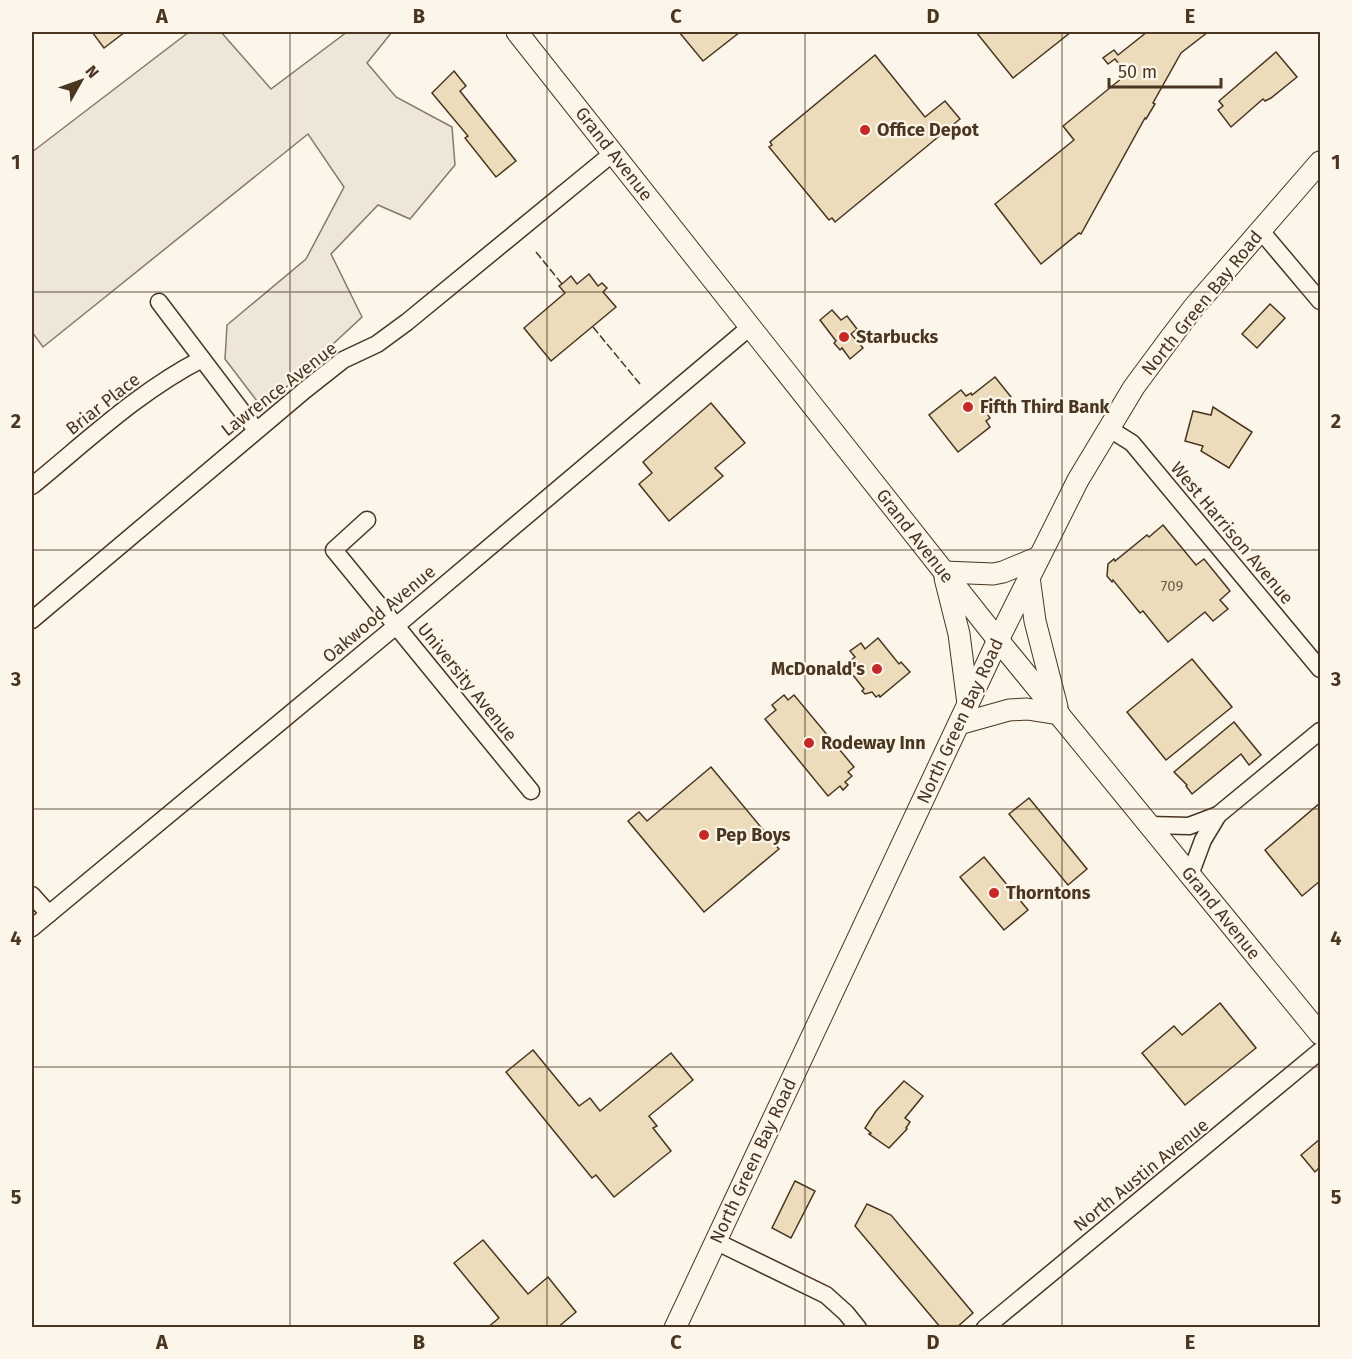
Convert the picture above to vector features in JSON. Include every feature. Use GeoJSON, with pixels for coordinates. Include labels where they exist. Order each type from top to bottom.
{"type":"FeatureCollection","features":[{"type":"Feature","properties":{"kind":"main road","name":"Grand Avenue"},"geometry":{"type":"LineString","coordinates":[[517,32],[998,640],[1320,1034]]}},
{"type":"Feature","properties":{"kind":"main road","name":"North Green Bay Road"},"geometry":{"type":"LineString","coordinates":[[675,1328],[998,640],[1078,480],[1134,387],[1177,330],[1320,162]]}},
{"type":"Feature","properties":{"kind":"main road"},"geometry":{"type":"LineString","coordinates":[[968,705],[959,634],[944,572],[993,574],[1039,557]]}},
{"type":"Feature","properties":{"kind":"main road"},"geometry":{"type":"LineString","coordinates":[[959,724],[1009,710],[1027,709],[1059,714],[1035,621],[1029,577]]}},
{"type":"Feature","properties":{"kind":"street","name":"Lawrence Avenue"},"geometry":{"type":"LineString","coordinates":[[32,620],[256,430],[343,360],[377,344],[407,322],[613,153]]}},
{"type":"Feature","properties":{"kind":"street"},"geometry":{"type":"LineString","coordinates":[[1261,231],[1320,301]]}},
{"type":"Feature","properties":{"kind":"street"},"geometry":{"type":"LineString","coordinates":[[159,302],[256,430]]}},
{"type":"Feature","properties":{"kind":"street","name":"Oakwood Avenue"},"geometry":{"type":"LineString","coordinates":[[32,928],[396,626],[750,327]]}},
{"type":"Feature","properties":{"kind":"street","name":"Briar Place"},"geometry":{"type":"LineString","coordinates":[[32,486],[174,373],[202,359]]}},
{"type":"Feature","properties":{"kind":"street","name":"West Harrison Avenue"},"geometry":{"type":"LineString","coordinates":[[1108,428],[1132,443],[1320,669]]}},
{"type":"Feature","properties":{"kind":"street","name":"University Avenue"},"geometry":{"type":"LineString","coordinates":[[367,520],[334,550],[531,791]]}},
{"type":"Feature","properties":{"kind":"street"},"geometry":{"type":"LineString","coordinates":[[1149,825],[1189,826],[1218,815],[1320,731]]}},
{"type":"Feature","properties":{"kind":"street"},"geometry":{"type":"LineString","coordinates":[[1190,875],[1203,840],[1218,815]]}},
{"type":"Feature","properties":{"kind":"street"},"geometry":{"type":"LineString","coordinates":[[32,895],[49,914]]}},
{"type":"Feature","properties":{"kind":"street","name":"North Austin Avenue"},"geometry":{"type":"LineString","coordinates":[[986,1328],[1320,1051]]}},
{"type":"Feature","properties":{"kind":"street"},"geometry":{"type":"LineString","coordinates":[[716,1241],[826,1295],[846,1313],[858,1328]]}},
{"type":"Feature","properties":{"kind":"shaded area"},"geometry":{"type":"Polygon","coordinates":[[[189,32],[221,32],[271,89],[347,32],[392,32],[367,63],[396,97],[452,127],[455,165],[410,219],[378,205],[331,254],[362,317],[263,409],[225,359],[227,325],[306,259],[344,187],[308,134],[43,347],[32,332],[32,152],[189,32]]]}},
{"type":"Feature","properties":{"kind":"building"},"geometry":{"type":"Polygon","coordinates":[[[92,32],[125,32],[104,48],[92,32]]]}},
{"type":"Feature","properties":{"kind":"building"},"geometry":{"type":"Polygon","coordinates":[[[679,32],[740,32],[703,61],[679,32]]]}},
{"type":"Feature","properties":{"kind":"building"},"geometry":{"type":"Polygon","coordinates":[[[976,32],[1071,32],[1013,78],[976,32]]]}},
{"type":"Feature","properties":{"kind":"building"},"geometry":{"type":"Polygon","coordinates":[[[1147,32],[1208,32],[1181,53],[1153,103],[1155,104],[1081,234],[1079,233],[1041,264],[995,204],[1074,140],[1063,126],[1127,74],[1115,59],[1108,64],[1103,58],[1114,50],[1118,55],[1147,32]]]}},
{"type":"Feature","properties":{"kind":"building"},"geometry":{"type":"Polygon","coordinates":[[[1276,52],[1297,77],[1271,98],[1265,101],[1263,99],[1231,127],[1218,110],[1223,106],[1219,101],[1276,52]]]}},
{"type":"Feature","properties":{"kind":"building","name":"Office Depot"},"geometry":{"type":"Polygon","coordinates":[[[875,55],[925,117],[945,101],[960,119],[835,222],[832,218],[829,220],[769,147],[772,145],[770,142],[875,55]]]}},
{"type":"Feature","properties":{"kind":"building"},"geometry":{"type":"Polygon","coordinates":[[[454,71],[466,86],[460,91],[516,161],[496,177],[465,138],[468,136],[432,93],[454,71]]]}},
{"type":"Feature","properties":{"kind":"building"},"geometry":{"type":"Polygon","coordinates":[[[589,274],[598,286],[602,283],[607,288],[603,292],[616,307],[551,361],[524,328],[565,293],[559,286],[571,276],[577,284],[589,274]]]}},
{"type":"Feature","properties":{"kind":"building"},"geometry":{"type":"Polygon","coordinates":[[[1270,304],[1285,318],[1257,348],[1242,334],[1270,304]]]}},
{"type":"Feature","properties":{"kind":"building","name":"Starbucks"},"geometry":{"type":"Polygon","coordinates":[[[832,310],[841,320],[847,316],[857,329],[851,334],[863,348],[850,359],[842,348],[840,350],[834,343],[836,341],[820,320],[832,310]]]}},
{"type":"Feature","properties":{"kind":"building","name":"Fifth Third Bank"},"geometry":{"type":"Polygon","coordinates":[[[995,377],[1011,397],[988,415],[990,418],[986,421],[990,427],[958,452],[929,415],[961,390],[966,396],[971,393],[972,395],[995,377]]]}},
{"type":"Feature","properties":{"kind":"building"},"geometry":{"type":"Polygon","coordinates":[[[711,403],[745,443],[715,468],[723,476],[669,521],[639,484],[652,473],[643,462],[711,403]]]}},
{"type":"Feature","properties":{"kind":"building"},"geometry":{"type":"Polygon","coordinates":[[[1213,407],[1252,432],[1229,468],[1201,451],[1203,446],[1185,441],[1193,411],[1211,415],[1213,407]]]}},
{"type":"Feature","properties":{"kind":"building"},"geometry":{"type":"Polygon","coordinates":[[[1163,525],[1196,565],[1204,559],[1230,591],[1220,600],[1228,609],[1213,621],[1205,612],[1168,642],[1143,611],[1140,613],[1113,580],[1112,582],[1107,576],[1108,564],[1163,525]]]}},
{"type":"Feature","properties":{"kind":"building","name":"McDonald's"},"geometry":{"type":"Polygon","coordinates":[[[878,638],[899,664],[901,662],[910,672],[880,697],[879,695],[876,697],[872,692],[865,694],[862,691],[864,689],[845,665],[855,657],[850,651],[861,643],[865,649],[878,638]]]}},
{"type":"Feature","properties":{"kind":"building"},"geometry":{"type":"Polygon","coordinates":[[[1192,659],[1232,707],[1166,760],[1127,712],[1192,659]]]}},
{"type":"Feature","properties":{"kind":"building","name":"Rodeway Inn"},"geometry":{"type":"Polygon","coordinates":[[[784,695],[788,700],[794,695],[854,767],[848,772],[852,776],[845,782],[848,785],[843,790],[840,786],[828,796],[765,719],[776,710],[772,705],[784,695]]]}},
{"type":"Feature","properties":{"kind":"building"},"geometry":{"type":"Polygon","coordinates":[[[1234,722],[1261,755],[1249,765],[1241,754],[1192,794],[1187,785],[1174,772],[1234,722]]]}},
{"type":"Feature","properties":{"kind":"building","name":"Pep Boys"},"geometry":{"type":"Polygon","coordinates":[[[711,767],[779,849],[704,912],[628,821],[639,812],[647,821],[711,767]]]}},
{"type":"Feature","properties":{"kind":"building","name":"Thorntons"},"geometry":{"type":"Polygon","coordinates":[[[1029,798],[1087,869],[1068,885],[1009,814],[1029,798]]]}},
{"type":"Feature","properties":{"kind":"building"},"geometry":{"type":"Polygon","coordinates":[[[1320,803],[1320,881],[1302,896],[1265,850],[1320,803]]]}},
{"type":"Feature","properties":{"kind":"building","name":"Thorntons"},"geometry":{"type":"Polygon","coordinates":[[[984,857],[1028,910],[1004,930],[960,877],[984,857]]]}},
{"type":"Feature","properties":{"kind":"building"},"geometry":{"type":"Polygon","coordinates":[[[1220,1003],[1256,1048],[1185,1105],[1142,1053],[1174,1026],[1182,1035],[1220,1003]]]}},
{"type":"Feature","properties":{"kind":"building"},"geometry":{"type":"Polygon","coordinates":[[[533,1050],[579,1106],[590,1098],[600,1111],[671,1053],[693,1080],[649,1116],[657,1126],[653,1128],[671,1151],[614,1197],[596,1175],[592,1178],[506,1072],[533,1050]]]}},
{"type":"Feature","properties":{"kind":"building"},"geometry":{"type":"Polygon","coordinates":[[[904,1081],[923,1096],[905,1118],[910,1122],[907,1129],[889,1148],[869,1134],[871,1133],[865,1128],[876,1111],[904,1081]]]}},
{"type":"Feature","properties":{"kind":"building"},"geometry":{"type":"Polygon","coordinates":[[[1320,1139],[1320,1167],[1315,1172],[1301,1155],[1320,1139]]]}},
{"type":"Feature","properties":{"kind":"building"},"geometry":{"type":"Polygon","coordinates":[[[795,1181],[815,1191],[791,1238],[772,1228],[795,1181]]]}},
{"type":"Feature","properties":{"kind":"building"},"geometry":{"type":"Polygon","coordinates":[[[867,1204],[891,1215],[973,1313],[956,1328],[941,1328],[855,1226],[867,1204]]]}},
{"type":"Feature","properties":{"kind":"building"},"geometry":{"type":"Polygon","coordinates":[[[483,1240],[528,1294],[548,1277],[576,1312],[557,1328],[487,1328],[499,1318],[454,1263],[483,1240]]]}},
{"type":"Feature","properties":{"kind":"fence"},"geometry":{"type":"LineString","coordinates":[[536,252],[562,284]]}},
{"type":"Feature","properties":{"kind":"fence"},"geometry":{"type":"LineString","coordinates":[[593,327],[640,384]]}},
{"type":"Feature","properties":{"kind":"place","name":"Office Depot"},"geometry":{"type":"Point","coordinates":[865,130]}},
{"type":"Feature","properties":{"kind":"place","name":"Starbucks"},"geometry":{"type":"Point","coordinates":[844,337]}},
{"type":"Feature","properties":{"kind":"place","name":"Fifth Third Bank"},"geometry":{"type":"Point","coordinates":[968,407]}},
{"type":"Feature","properties":{"kind":"place","name":"McDonald's"},"geometry":{"type":"Point","coordinates":[877,669]}},
{"type":"Feature","properties":{"kind":"place","name":"Rodeway Inn"},"geometry":{"type":"Point","coordinates":[809,743]}},
{"type":"Feature","properties":{"kind":"place","name":"Pep Boys"},"geometry":{"type":"Point","coordinates":[704,835]}},
{"type":"Feature","properties":{"kind":"place","name":"Thorntons"},"geometry":{"type":"Point","coordinates":[994,893]}}]}
